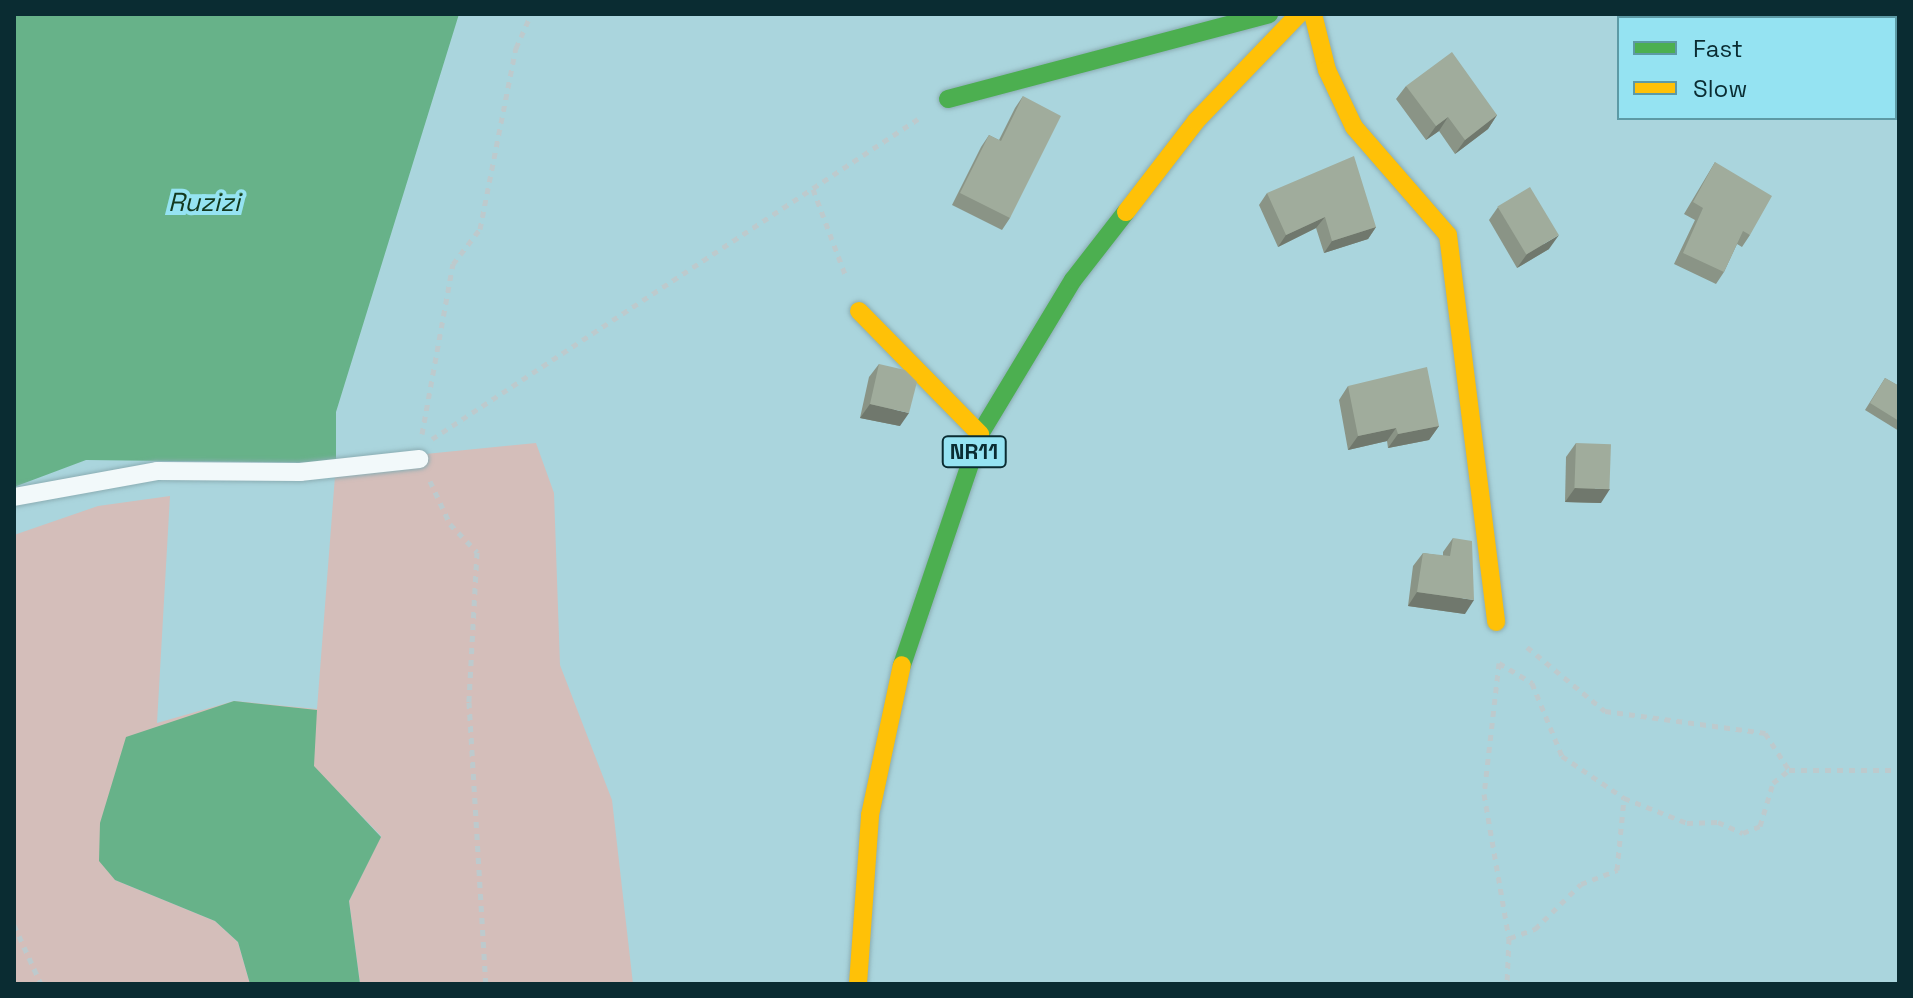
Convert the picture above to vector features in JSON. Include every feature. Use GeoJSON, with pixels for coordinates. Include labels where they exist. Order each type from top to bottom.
{"type":"FeatureCollection","features":[{"type":"Feature","properties":{"kind":"main road"},"geometry":{"type":"LineString","coordinates":[[948,99],[1269,14]]}},
{"type":"Feature","properties":{"kind":"main road","name":"NR11"},"geometry":{"type":"LineString","coordinates":[[858,984],[870,815],[907,640],[980,434],[1073,280],[1196,121],[1299,14]]}},
{"type":"Feature","properties":{"kind":"main road"},"geometry":{"type":"LineString","coordinates":[[1313,14],[1327,70],[1354,127],[1448,235],[1496,622]]}},
{"type":"Feature","properties":{"kind":"main road"},"geometry":{"type":"LineString","coordinates":[[859,311],[980,434]]}},
{"type":"Feature","properties":{"kind":"lane"},"geometry":{"type":"LineString","coordinates":[[14,497],[157,471],[300,472],[420,453]]}},
{"type":"Feature","properties":{"kind":"path"},"geometry":{"type":"LineString","coordinates":[[486,984],[469,702],[477,552],[450,524],[420,453],[453,264],[480,229],[516,48],[531,14]]}},
{"type":"Feature","properties":{"kind":"path"},"geometry":{"type":"LineString","coordinates":[[420,453],[948,99]]}},
{"type":"Feature","properties":{"kind":"path"},"geometry":{"type":"LineString","coordinates":[[813,189],[859,311]]}},
{"type":"Feature","properties":{"kind":"path"},"geometry":{"type":"LineString","coordinates":[[1496,622],[1499,663],[1484,794],[1509,938],[1507,984]]}},
{"type":"Feature","properties":{"kind":"path"},"geometry":{"type":"LineString","coordinates":[[1496,622],[1605,711],[1765,733],[1789,770]]}},
{"type":"Feature","properties":{"kind":"path"},"geometry":{"type":"LineString","coordinates":[[1499,663],[1532,683],[1562,756],[1624,798],[1687,823],[1718,822],[1743,833],[1760,826],[1773,783],[1789,770],[1899,770]]}},
{"type":"Feature","properties":{"kind":"path"},"geometry":{"type":"LineString","coordinates":[[1509,938],[1535,929],[1581,884],[1617,870],[1624,798]]}},
{"type":"Feature","properties":{"kind":"path"},"geometry":{"type":"LineString","coordinates":[[14,925],[41,984]]}},
{"type":"Feature","properties":{"kind":"shaded area"},"geometry":{"type":"Polygon","coordinates":[[[536,443],[554,493],[560,665],[612,800],[633,984],[360,984],[349,901],[381,836],[313,766],[115,880],[215,921],[238,942],[250,984],[14,984],[14,535],[98,506],[170,496],[157,723],[234,701],[317,709],[336,463],[536,443]]]}},
{"type":"Feature","properties":{"kind":"water","name":"Ruzizi"},"geometry":{"type":"Polygon","coordinates":[[[14,14],[459,14],[336,412],[336,463],[86,460],[14,487],[14,14]]]}},
{"type":"Feature","properties":{"kind":"water"},"geometry":{"type":"Polygon","coordinates":[[[234,701],[317,710],[314,766],[381,837],[349,901],[360,984],[250,984],[238,942],[215,921],[115,880],[99,861],[100,823],[126,737],[234,701]]]}},
{"type":"Feature","properties":{"kind":"building"},"geometry":{"type":"Polygon","coordinates":[[[1899,14],[1899,74],[1897,16],[1866,16],[1899,14]]]}},
{"type":"Feature","properties":{"kind":"building"},"geometry":{"type":"Polygon","coordinates":[[[1452,52],[1497,115],[1465,140],[1448,117],[1436,126],[1406,86],[1452,52]]]}},
{"type":"Feature","properties":{"kind":"building"},"geometry":{"type":"Polygon","coordinates":[[[1023,96],[1061,116],[1010,218],[960,193],[989,135],[1001,141],[1023,96]]]}},
{"type":"Feature","properties":{"kind":"building"},"geometry":{"type":"Polygon","coordinates":[[[1354,156],[1376,227],[1332,241],[1325,217],[1286,235],[1267,193],[1354,156]]]}},
{"type":"Feature","properties":{"kind":"building"},"geometry":{"type":"Polygon","coordinates":[[[1715,162],[1772,196],[1750,235],[1743,231],[1724,272],[1683,253],[1703,208],[1693,202],[1715,162]]]}},
{"type":"Feature","properties":{"kind":"building"},"geometry":{"type":"Polygon","coordinates":[[[1530,187],[1559,235],[1526,255],[1497,207],[1530,187]]]}},
{"type":"Feature","properties":{"kind":"building"},"geometry":{"type":"Polygon","coordinates":[[[879,364],[905,370],[917,382],[909,413],[870,404],[879,364]]]}},
{"type":"Feature","properties":{"kind":"building"},"geometry":{"type":"Polygon","coordinates":[[[1427,367],[1439,426],[1398,434],[1396,428],[1358,436],[1348,386],[1427,367]]]}},
{"type":"Feature","properties":{"kind":"building"},"geometry":{"type":"Polygon","coordinates":[[[1885,378],[1899,386],[1899,421],[1870,403],[1885,378]]]}},
{"type":"Feature","properties":{"kind":"building"},"geometry":{"type":"Polygon","coordinates":[[[1576,443],[1611,444],[1609,489],[1574,488],[1576,443]]]}},
{"type":"Feature","properties":{"kind":"building"},"geometry":{"type":"Polygon","coordinates":[[[1453,538],[1472,541],[1474,600],[1417,592],[1423,553],[1450,556],[1453,538]]]}},
{"type":"Feature","properties":{"kind":"traffic: fast"},"geometry":{"type":"LineString","coordinates":[[948,99],[1269,14]]}},
{"type":"Feature","properties":{"kind":"traffic: fast"},"geometry":{"type":"LineString","coordinates":[[902,665],[980,434],[1073,280],[1126,212]]}},
{"type":"Feature","properties":{"kind":"traffic: slow"},"geometry":{"type":"LineString","coordinates":[[1126,212],[1196,121],[1299,14]]}},
{"type":"Feature","properties":{"kind":"traffic: slow"},"geometry":{"type":"LineString","coordinates":[[1313,14],[1327,70],[1354,127],[1448,235],[1496,622]]}},
{"type":"Feature","properties":{"kind":"traffic: slow"},"geometry":{"type":"LineString","coordinates":[[859,311],[980,434]]}},
{"type":"Feature","properties":{"kind":"traffic: slow"},"geometry":{"type":"LineString","coordinates":[[858,984],[870,815],[902,665]]}}]}
